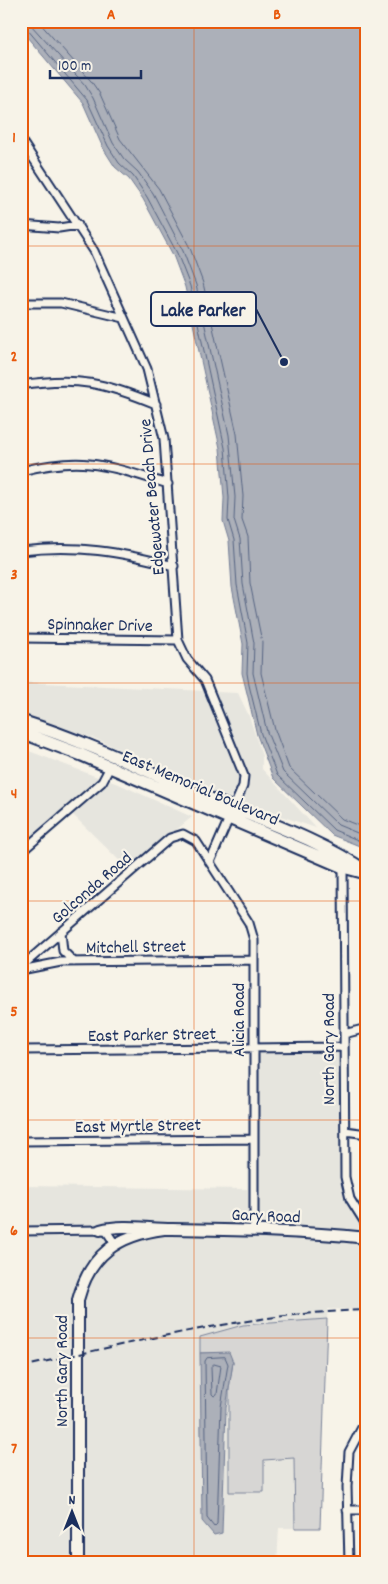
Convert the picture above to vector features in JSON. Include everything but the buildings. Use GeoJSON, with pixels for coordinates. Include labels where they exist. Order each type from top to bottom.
{"type":"FeatureCollection","features":[{"type":"Feature","properties":{"kind":"main road","name":"East Memorial Boulevard"},"geometry":{"type":"LineString","coordinates":[[21,721],[73,740],[343,867],[350,865],[365,871]]}},
{"type":"Feature","properties":{"kind":"main road","name":"East Memorial Boulevard"},"geometry":{"type":"LineString","coordinates":[[21,732],[346,858],[365,871]]}},
{"type":"Feature","properties":{"kind":"main road"},"geometry":{"type":"LineString","coordinates":[[100,1230],[110,1227],[164,1229]]}},
{"type":"Feature","properties":{"kind":"main road","name":"Gary Road"},"geometry":{"type":"LineString","coordinates":[[164,1229],[254,1230],[367,1238]]}},
{"type":"Feature","properties":{"kind":"main road","name":"North Gary Road"},"geometry":{"type":"LineString","coordinates":[[78,1563],[76,1307],[88,1272],[98,1258],[115,1244],[139,1232],[164,1229]]}},
{"type":"Feature","properties":{"kind":"street","name":"Edgewater Beach Drive"},"geometry":{"type":"LineString","coordinates":[[21,140],[94,251],[147,369],[164,439],[178,640],[188,659],[205,680],[243,772],[244,786],[210,862]]}},
{"type":"Feature","properties":{"kind":"street"},"geometry":{"type":"LineString","coordinates":[[21,225],[59,228],[78,225]]}},
{"type":"Feature","properties":{"kind":"street"},"geometry":{"type":"LineString","coordinates":[[21,303],[61,303],[124,318]]}},
{"type":"Feature","properties":{"kind":"street"},"geometry":{"type":"LineString","coordinates":[[21,385],[60,380],[90,382],[117,388],[156,404]]}},
{"type":"Feature","properties":{"kind":"street"},"geometry":{"type":"LineString","coordinates":[[21,471],[55,463],[90,463],[118,467],[168,484]]}},
{"type":"Feature","properties":{"kind":"street"},"geometry":{"type":"LineString","coordinates":[[21,551],[54,548],[104,550],[174,566]]}},
{"type":"Feature","properties":{"kind":"street","name":"Spinnaker Drive"},"geometry":{"type":"LineString","coordinates":[[21,638],[178,640]]}},
{"type":"Feature","properties":{"kind":"street"},"geometry":{"type":"LineString","coordinates":[[21,852],[102,782],[110,766]]}},
{"type":"Feature","properties":{"kind":"street","name":"Alicia Road"},"geometry":{"type":"LineString","coordinates":[[183,834],[196,841],[249,923],[254,940],[254,1230]]}},
{"type":"Feature","properties":{"kind":"street","name":"Golconda Road"},"geometry":{"type":"LineString","coordinates":[[21,968],[170,838],[183,834]]}},
{"type":"Feature","properties":{"kind":"street","name":"North Gary Road"},"geometry":{"type":"LineString","coordinates":[[343,867],[347,1186],[350,1199],[367,1226]]}},
{"type":"Feature","properties":{"kind":"street"},"geometry":{"type":"LineString","coordinates":[[61,932],[63,950],[74,962]]}},
{"type":"Feature","properties":{"kind":"street","name":"Mitchell Street"},"geometry":{"type":"LineString","coordinates":[[21,968],[74,962],[253,960]]}},
{"type":"Feature","properties":{"kind":"street"},"geometry":{"type":"LineString","coordinates":[[344,1034],[367,1028]]}},
{"type":"Feature","properties":{"kind":"street","name":"East Parker Street"},"geometry":{"type":"LineString","coordinates":[[21,1050],[344,1047]]}},
{"type":"Feature","properties":{"kind":"street"},"geometry":{"type":"LineString","coordinates":[[345,1131],[367,1134]]}},
{"type":"Feature","properties":{"kind":"street","name":"East Myrtle Street"},"geometry":{"type":"LineString","coordinates":[[21,1142],[254,1139]]}},
{"type":"Feature","properties":{"kind":"street"},"geometry":{"type":"LineString","coordinates":[[21,1231],[100,1230],[107,1232],[115,1244]]}},
{"type":"Feature","properties":{"kind":"street"},"geometry":{"type":"LineString","coordinates":[[349,1563],[347,1510],[349,1452],[367,1418]]}},
{"type":"Feature","properties":{"kind":"street"},"geometry":{"type":"LineString","coordinates":[[347,1510],[367,1510]]}},
{"type":"Feature","properties":{"kind":"shaded area"},"geometry":{"type":"Polygon","coordinates":[[[21,682],[206,691],[241,777],[240,785],[233,800],[94,738],[21,716],[21,682]]]}},
{"type":"Feature","properties":{"kind":"shaded area"},"geometry":{"type":"Polygon","coordinates":[[[214,692],[238,693],[249,716],[262,756],[262,769],[316,828],[239,802],[246,788],[246,771],[214,692]]]}},
{"type":"Feature","properties":{"kind":"shaded area"},"geometry":{"type":"Polygon","coordinates":[[[21,748],[100,778],[21,848],[21,748]]]}},
{"type":"Feature","properties":{"kind":"shaded area"},"geometry":{"type":"Polygon","coordinates":[[[107,780],[192,817],[128,869],[71,813],[107,780]]]}},
{"type":"Feature","properties":{"kind":"shaded area"},"geometry":{"type":"Polygon","coordinates":[[[341,1050],[344,1187],[347,1200],[367,1231],[367,1235],[258,1227],[257,1051],[341,1050]]]}},
{"type":"Feature","properties":{"kind":"shaded area"},"geometry":{"type":"Polygon","coordinates":[[[247,1142],[251,1142],[251,1227],[21,1228],[21,1186],[247,1189],[247,1142]]]}},
{"type":"Feature","properties":{"kind":"shaded area"},"geometry":{"type":"Polygon","coordinates":[[[354,1200],[367,1201],[367,1221],[354,1200]]]}},
{"type":"Feature","properties":{"kind":"shaded area"},"geometry":{"type":"Polygon","coordinates":[[[100,1233],[105,1235],[111,1243],[81,1279],[75,1563],[21,1563],[21,1235],[100,1233]]]}},
{"type":"Feature","properties":{"kind":"shaded area"},"geometry":{"type":"Polygon","coordinates":[[[164,1233],[274,1234],[367,1242],[367,1310],[328,1309],[327,1319],[243,1325],[200,1338],[202,1521],[222,1533],[226,1408],[229,1389],[229,1492],[264,1459],[294,1458],[295,1528],[279,1528],[277,1563],[81,1563],[79,1314],[84,1288],[100,1261],[128,1241],[164,1233]]]}},
{"type":"Feature","properties":{"kind":"shaded area"},"geometry":{"type":"Polygon","coordinates":[[[327,1319],[320,1528],[295,1528],[294,1458],[264,1460],[264,1492],[229,1492],[229,1389],[233,1362],[213,1353],[200,1353],[200,1337],[243,1325],[327,1319]]]}},
{"type":"Feature","properties":{"kind":"water"},"geometry":{"type":"Polygon","coordinates":[[[21,21],[367,21],[367,849],[332,835],[273,778],[257,735],[242,673],[243,644],[232,587],[229,541],[223,521],[224,498],[220,448],[185,287],[173,255],[143,199],[129,179],[115,167],[103,148],[83,103],[21,30],[21,21]]]}},
{"type":"Feature","properties":{"kind":"water"},"geometry":{"type":"Polygon","coordinates":[[[229,1352],[233,1362],[226,1408],[222,1533],[214,1535],[202,1521],[200,1353],[229,1352]]]}},
{"type":"Feature","properties":{"kind":"railway"},"geometry":{"type":"LineString","coordinates":[[21,1367],[192,1330],[279,1317],[367,1310]]}},
{"type":"Feature","properties":{"kind":"place","name":"Lake Parker"},"geometry":{"type":"Point","coordinates":[284,362]}}]}
